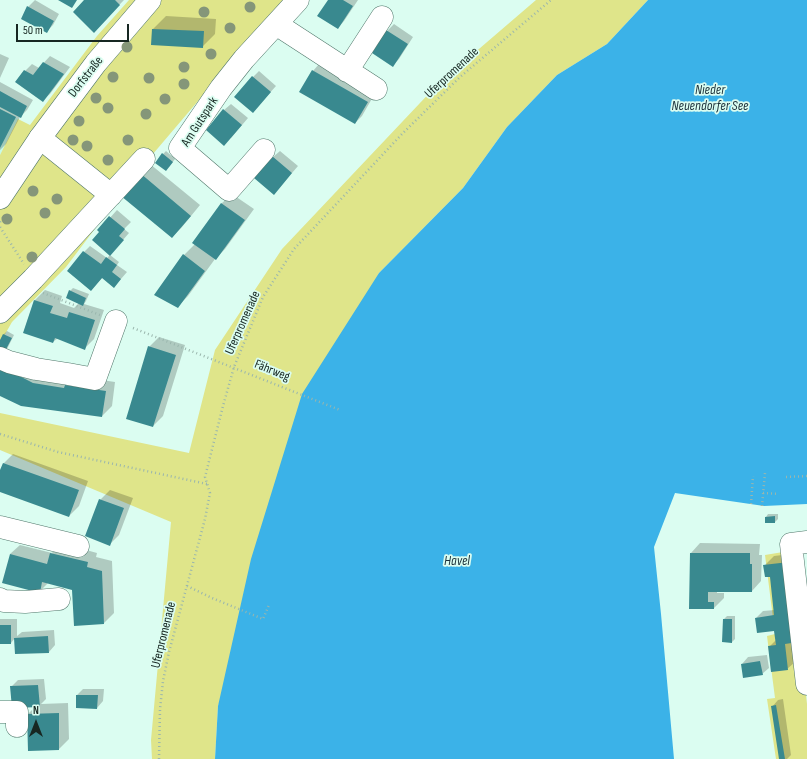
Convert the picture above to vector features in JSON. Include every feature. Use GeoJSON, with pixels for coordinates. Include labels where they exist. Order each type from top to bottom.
{"type":"FeatureCollection","features":[{"type":"Feature","properties":{"kind":"street","name":"Dorfstraße"},"geometry":{"type":"LineString","coordinates":[[1,194],[40,138],[96,63],[150,0]]}},
{"type":"Feature","properties":{"kind":"street","name":"Am Gutspark"},"geometry":{"type":"LineString","coordinates":[[264,150],[230,190],[180,148],[221,88],[244,59],[298,0]]}},
{"type":"Feature","properties":{"kind":"street"},"geometry":{"type":"LineString","coordinates":[[346,71],[382,17]]}},
{"type":"Feature","properties":{"kind":"street"},"geometry":{"type":"LineString","coordinates":[[276,24],[346,71],[376,89]]}},
{"type":"Feature","properties":{"kind":"street"},"geometry":{"type":"LineString","coordinates":[[40,138],[111,195]]}},
{"type":"Feature","properties":{"kind":"street"},"geometry":{"type":"LineString","coordinates":[[0,312],[144,159]]}},
{"type":"Feature","properties":{"kind":"street"},"geometry":{"type":"LineString","coordinates":[[0,358],[36,369],[95,379],[116,321]]}},
{"type":"Feature","properties":{"kind":"street"},"geometry":{"type":"LineString","coordinates":[[0,527],[78,546]]}},
{"type":"Feature","properties":{"kind":"street"},"geometry":{"type":"LineString","coordinates":[[799,543],[807,684]]}},
{"type":"Feature","properties":{"kind":"street"},"geometry":{"type":"LineString","coordinates":[[0,599],[4,601],[25,602],[59,599]]}},
{"type":"Feature","properties":{"kind":"street"},"geometry":{"type":"LineString","coordinates":[[0,712],[17,712],[17,726]]}},
{"type":"Feature","properties":{"kind":"path","name":"Uferpromenade"},"geometry":{"type":"LineString","coordinates":[[159,759],[160,709],[163,681],[169,652],[209,499],[210,493],[205,477],[234,367],[263,297],[294,249],[391,146],[460,77],[551,0]]}},
{"type":"Feature","properties":{"kind":"path","name":"Fährweg"},"geometry":{"type":"LineString","coordinates":[[234,367],[340,410]]}},
{"type":"Feature","properties":{"kind":"path"},"geometry":{"type":"LineString","coordinates":[[0,434],[58,452],[207,484]]}},
{"type":"Feature","properties":{"kind":"path"},"geometry":{"type":"LineString","coordinates":[[762,506],[764,473]]}},
{"type":"Feature","properties":{"kind":"path"},"geometry":{"type":"LineString","coordinates":[[751,504],[753,476]]}},
{"type":"Feature","properties":{"kind":"path"},"geometry":{"type":"LineString","coordinates":[[786,477],[807,476]]}},
{"type":"Feature","properties":{"kind":"path"},"geometry":{"type":"LineString","coordinates":[[763,493],[778,494]]}},
{"type":"Feature","properties":{"kind":"path"},"geometry":{"type":"LineString","coordinates":[[187,586],[263,619],[269,605]]}},
{"type":"Feature","properties":{"kind":"shaded area"},"geometry":{"type":"Polygon","coordinates":[[[0,109],[18,119],[0,155],[0,109]]]}},
{"type":"Feature","properties":{"kind":"green space"},"geometry":{"type":"Polygon","coordinates":[[[129,0],[284,0],[141,168],[66,267],[12,322],[0,343],[0,155],[18,119],[30,125],[97,36],[129,0]]]}},
{"type":"Feature","properties":{"kind":"green space"},"geometry":{"type":"Polygon","coordinates":[[[536,0],[648,0],[607,44],[557,75],[507,127],[463,188],[379,273],[218,706],[215,759],[152,759],[151,740],[171,522],[0,450],[0,413],[189,453],[215,350],[282,249],[437,85],[536,0]]]}},
{"type":"Feature","properties":{"kind":"green space"},"geometry":{"type":"Polygon","coordinates":[[[789,551],[807,704],[807,759],[776,759],[767,699],[775,698],[767,636],[775,634],[765,555],[789,551]]]}},
{"type":"Feature","properties":{"kind":"water","name":"Havel"},"geometry":{"type":"Polygon","coordinates":[[[648,0],[807,0],[807,504],[764,506],[675,493],[654,547],[674,759],[215,759],[218,706],[251,559],[302,394],[379,273],[463,188],[507,127],[557,75],[607,44],[648,0]]]}},
{"type":"Feature","properties":{"kind":"building"},"geometry":{"type":"Polygon","coordinates":[[[58,0],[77,0],[72,8],[58,0]]]}},
{"type":"Feature","properties":{"kind":"building"},"geometry":{"type":"Polygon","coordinates":[[[84,0],[115,0],[120,5],[94,33],[73,12],[84,0]]]}},
{"type":"Feature","properties":{"kind":"building"},"geometry":{"type":"Polygon","coordinates":[[[328,0],[343,0],[353,6],[338,29],[317,16],[328,0]]]}},
{"type":"Feature","properties":{"kind":"building"},"geometry":{"type":"Polygon","coordinates":[[[27,6],[54,21],[47,33],[21,19],[27,6]]]}},
{"type":"Feature","properties":{"kind":"building"},"geometry":{"type":"Polygon","coordinates":[[[152,29],[204,31],[203,48],[151,45],[152,29]]]}},
{"type":"Feature","properties":{"kind":"building"},"geometry":{"type":"Polygon","coordinates":[[[386,30],[408,44],[393,67],[372,53],[386,30]]]}},
{"type":"Feature","properties":{"kind":"building"},"geometry":{"type":"Polygon","coordinates":[[[43,62],[64,74],[43,102],[15,82],[24,70],[33,75],[43,62]]]}},
{"type":"Feature","properties":{"kind":"building"},"geometry":{"type":"Polygon","coordinates":[[[312,70],[368,102],[355,124],[299,92],[312,70]]]}},
{"type":"Feature","properties":{"kind":"building"},"geometry":{"type":"Polygon","coordinates":[[[252,76],[271,92],[253,113],[234,97],[252,76]]]}},
{"type":"Feature","properties":{"kind":"building"},"geometry":{"type":"Polygon","coordinates":[[[0,91],[27,106],[21,118],[0,107],[0,91]]]}},
{"type":"Feature","properties":{"kind":"building"},"geometry":{"type":"Polygon","coordinates":[[[0,109],[16,117],[0,148],[0,109]]]}},
{"type":"Feature","properties":{"kind":"building"},"geometry":{"type":"Polygon","coordinates":[[[223,109],[242,125],[224,146],[206,130],[223,109]]]}},
{"type":"Feature","properties":{"kind":"building"},"geometry":{"type":"Polygon","coordinates":[[[162,153],[173,162],[166,171],[155,163],[162,153]]]}},
{"type":"Feature","properties":{"kind":"building"},"geometry":{"type":"Polygon","coordinates":[[[272,156],[292,173],[274,195],[254,178],[272,156]]]}},
{"type":"Feature","properties":{"kind":"building"},"geometry":{"type":"Polygon","coordinates":[[[140,173],[191,216],[172,238],[121,196],[140,173]]]}},
{"type":"Feature","properties":{"kind":"building"},"geometry":{"type":"Polygon","coordinates":[[[221,203],[245,220],[216,260],[192,243],[221,203]]]}},
{"type":"Feature","properties":{"kind":"building"},"geometry":{"type":"Polygon","coordinates":[[[109,216],[125,229],[119,236],[124,240],[110,256],[92,240],[99,232],[97,230],[109,216]]]}},
{"type":"Feature","properties":{"kind":"building"},"geometry":{"type":"Polygon","coordinates":[[[83,251],[101,264],[106,257],[117,265],[112,272],[121,279],[114,288],[102,278],[91,291],[67,271],[83,251]]]}},
{"type":"Feature","properties":{"kind":"building"},"geometry":{"type":"Polygon","coordinates":[[[183,254],[205,271],[178,308],[154,295],[183,254]]]}},
{"type":"Feature","properties":{"kind":"building"},"geometry":{"type":"Polygon","coordinates":[[[69,290],[86,298],[83,306],[66,298],[69,290]]]}},
{"type":"Feature","properties":{"kind":"building"},"geometry":{"type":"Polygon","coordinates":[[[34,300],[53,306],[50,313],[67,318],[69,312],[95,320],[85,350],[55,338],[53,343],[23,333],[34,300]]]}},
{"type":"Feature","properties":{"kind":"building"},"geometry":{"type":"Polygon","coordinates":[[[3,334],[12,338],[4,353],[0,351],[0,340],[3,334]]]}},
{"type":"Feature","properties":{"kind":"building"},"geometry":{"type":"Polygon","coordinates":[[[148,346],[176,355],[153,427],[126,419],[148,346]]]}},
{"type":"Feature","properties":{"kind":"building"},"geometry":{"type":"Polygon","coordinates":[[[0,366],[33,383],[64,388],[65,385],[106,391],[102,417],[21,406],[0,396],[0,366]]]}},
{"type":"Feature","properties":{"kind":"building"},"geometry":{"type":"Polygon","coordinates":[[[3,463],[79,490],[69,517],[0,492],[0,470],[3,463]]]}},
{"type":"Feature","properties":{"kind":"building"},"geometry":{"type":"Polygon","coordinates":[[[99,499],[124,508],[110,546],[85,536],[99,499]]]}},
{"type":"Feature","properties":{"kind":"building"},"geometry":{"type":"Polygon","coordinates":[[[775,516],[775,523],[765,523],[765,517],[775,516]]]}},
{"type":"Feature","properties":{"kind":"building"},"geometry":{"type":"Polygon","coordinates":[[[50,553],[88,562],[87,567],[102,571],[104,624],[74,626],[72,590],[42,582],[40,593],[2,583],[10,554],[47,564],[50,553]]]}},
{"type":"Feature","properties":{"kind":"building"},"geometry":{"type":"Polygon","coordinates":[[[690,553],[750,553],[750,564],[752,564],[752,592],[708,592],[708,602],[714,602],[714,609],[689,609],[690,553]]]}},
{"type":"Feature","properties":{"kind":"building"},"geometry":{"type":"Polygon","coordinates":[[[789,562],[798,642],[785,644],[788,670],[771,672],[768,646],[776,645],[774,631],[757,633],[755,618],[774,615],[770,577],[765,577],[763,565],[789,562]]]}},
{"type":"Feature","properties":{"kind":"building"},"geometry":{"type":"Polygon","coordinates":[[[723,619],[732,619],[732,643],[722,642],[723,619]]]}},
{"type":"Feature","properties":{"kind":"building"},"geometry":{"type":"Polygon","coordinates":[[[0,625],[11,625],[11,644],[0,644],[0,625]]]}},
{"type":"Feature","properties":{"kind":"building"},"geometry":{"type":"Polygon","coordinates":[[[48,636],[49,653],[15,654],[14,638],[48,636]]]}},
{"type":"Feature","properties":{"kind":"building"},"geometry":{"type":"Polygon","coordinates":[[[760,661],[763,675],[743,678],[741,664],[760,661]]]}},
{"type":"Feature","properties":{"kind":"building"},"geometry":{"type":"Polygon","coordinates":[[[38,685],[40,707],[12,708],[10,686],[38,685]]]}},
{"type":"Feature","properties":{"kind":"building"},"geometry":{"type":"Polygon","coordinates":[[[76,695],[98,695],[97,709],[76,708],[76,695]]]}},
{"type":"Feature","properties":{"kind":"building"},"geometry":{"type":"Polygon","coordinates":[[[776,705],[785,759],[779,759],[771,706],[776,705]]]}},
{"type":"Feature","properties":{"kind":"building"},"geometry":{"type":"Polygon","coordinates":[[[59,713],[59,750],[28,751],[27,714],[59,713]]]}},
{"type":"Feature","properties":{"kind":"water label","name":"Nieder Neuendorfer See"},"geometry":{"type":"Point","coordinates":[710,98]}}]}
